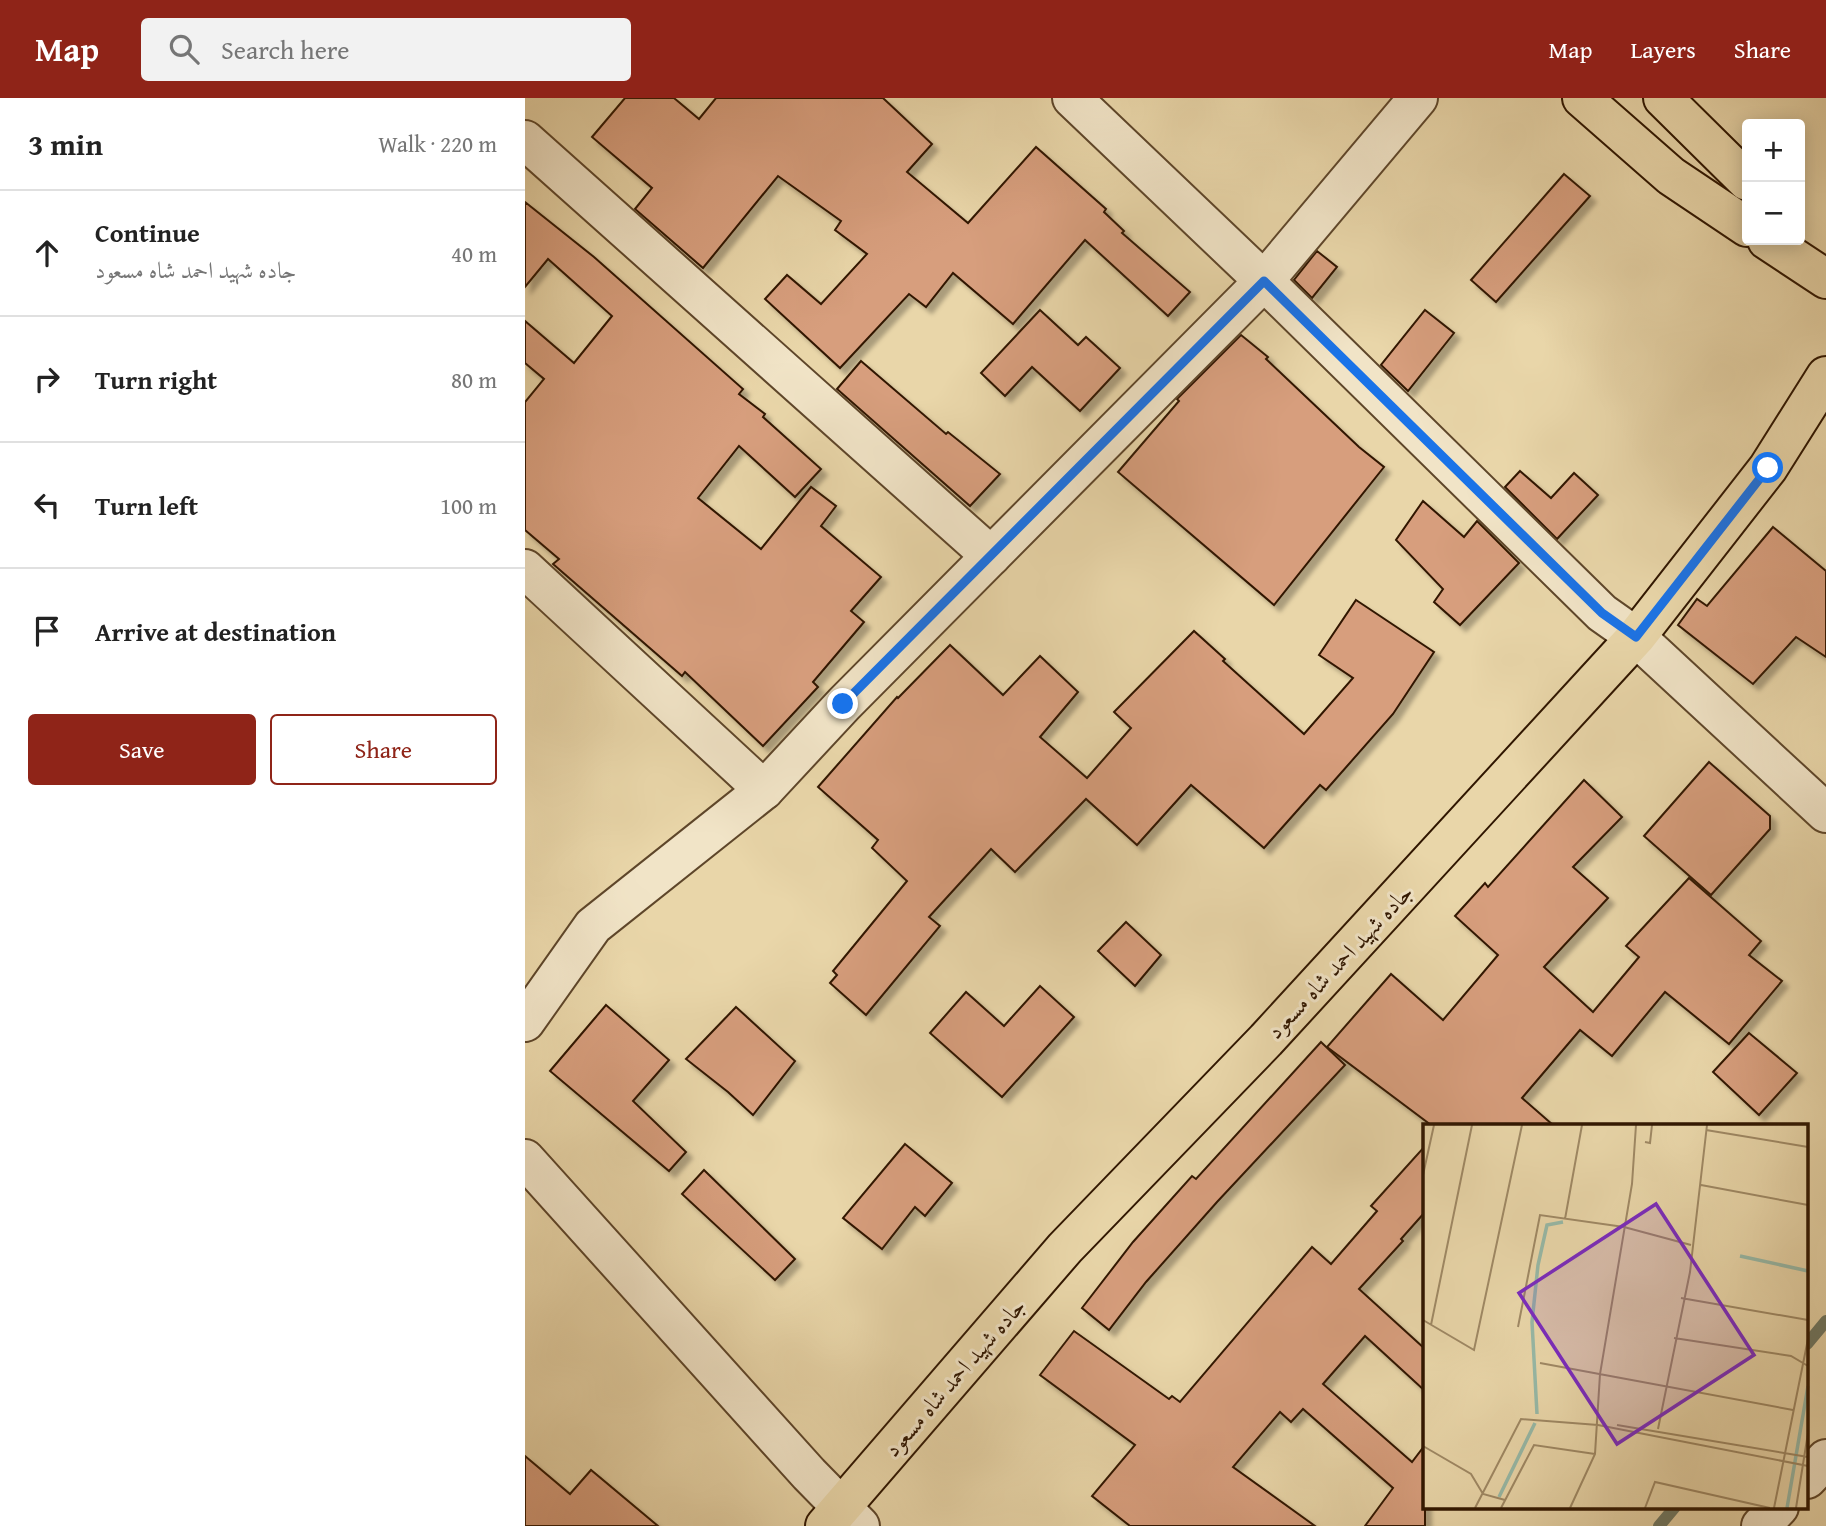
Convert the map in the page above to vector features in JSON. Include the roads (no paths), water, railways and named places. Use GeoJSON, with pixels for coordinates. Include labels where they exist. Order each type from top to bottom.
{"type":"FeatureCollection","features":[{"type":"Feature","properties":{"kind":"main road"},"geometry":{"type":"LineString","coordinates":[[1582,98],[1671,176],[1742,224]]}},
{"type":"Feature","properties":{"kind":"main road"},"geometry":{"type":"LineString","coordinates":[[1663,98],[1742,176]]}},
{"type":"Feature","properties":{"kind":"main road"},"geometry":{"type":"LineString","coordinates":[[1805,241],[1826,263]]}},
{"type":"Feature","properties":{"kind":"main road"},"geometry":{"type":"LineString","coordinates":[[1775,245],[1826,279]]}},
{"type":"Feature","properties":{"kind":"main road","name":"جاده شهيد احمد شاه مسعود"},"geometry":{"type":"LineString","coordinates":[[842,1520],[1065,1248],[1266,1040],[1636,637],[1768,468],[1826,376]]}},
{"type":"Feature","properties":{"kind":"street"},"geometry":{"type":"LineString","coordinates":[[1072,98],[1264,281],[1602,613],[1636,637],[1826,813]]}},
{"type":"Feature","properties":{"kind":"street"},"geometry":{"type":"LineString","coordinates":[[525,1021],[593,926],[764,790],[843,704],[1264,281],[1418,98]]}},
{"type":"Feature","properties":{"kind":"street"},"geometry":{"type":"LineString","coordinates":[[525,140],[991,556]]}},
{"type":"Feature","properties":{"kind":"street"},"geometry":{"type":"LineString","coordinates":[[525,569],[764,790]]}},
{"type":"Feature","properties":{"kind":"street"},"geometry":{"type":"LineString","coordinates":[[525,1159],[842,1520]]}},
{"type":"Feature","properties":{"kind":"street"},"geometry":{"type":"LineString","coordinates":[[1808,1478],[1826,1459]]}},
{"type":"Feature","properties":{"kind":"street"},"geometry":{"type":"LineString","coordinates":[[1761,1526],[1778,1508]]}},
{"type":"Feature","properties":{"kind":"waterway"},"geometry":{"type":"LineString","coordinates":[[1808,1343],[1826,1321]]}},
{"type":"Feature","properties":{"kind":"waterway"},"geometry":{"type":"LineString","coordinates":[[1659,1526],[1674,1508]]}}]}
